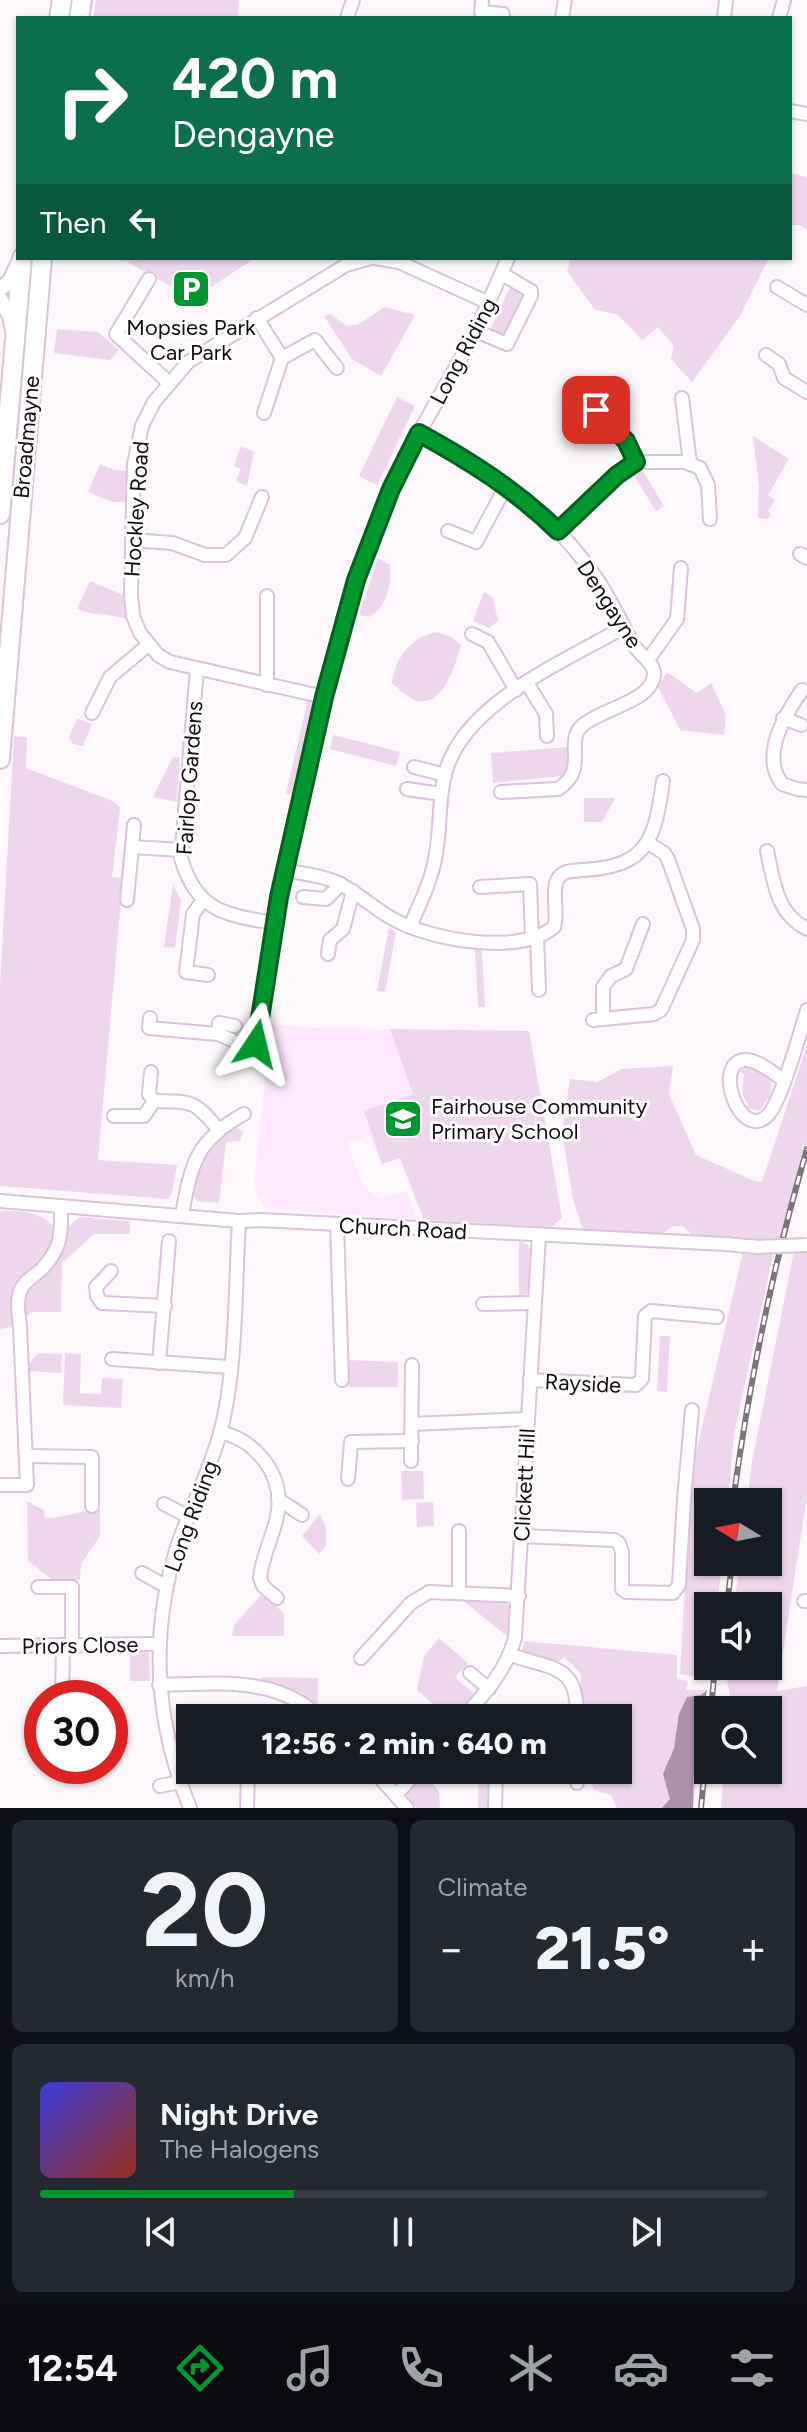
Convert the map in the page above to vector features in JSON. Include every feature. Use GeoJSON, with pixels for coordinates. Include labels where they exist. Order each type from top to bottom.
{"type":"FeatureCollection","features":[{"type":"Feature","properties":{"kind":"main road","name":"Broadmayne"},"geometry":{"type":"LineString","coordinates":[[0,514],[21,260]]}},
{"type":"Feature","properties":{"kind":"main road","name":"Broadmayne"},"geometry":{"type":"LineString","coordinates":[[0,759],[42,260]]}},
{"type":"Feature","properties":{"kind":"street"},"geometry":{"type":"LineString","coordinates":[[482,0],[481,12],[503,14]]}},
{"type":"Feature","properties":{"kind":"street"},"geometry":{"type":"LineString","coordinates":[[0,289],[10,281],[20,260]]}},
{"type":"Feature","properties":{"kind":"street","name":"Hockley Road"},"geometry":{"type":"LineString","coordinates":[[148,645],[133,616],[132,540],[137,446],[142,426],[154,402],[188,362],[351,260]]}},
{"type":"Feature","properties":{"kind":"street","name":"Hockley Road"},"geometry":{"type":"LineString","coordinates":[[386,260],[399,262],[489,303]]}},
{"type":"Feature","properties":{"kind":"street","name":"Long Riding"},"geometry":{"type":"LineString","coordinates":[[218,1034],[236,1042],[256,1044],[285,870],[324,697],[356,580],[391,489],[476,331],[507,260]]}},
{"type":"Feature","properties":{"kind":"street"},"geometry":{"type":"LineString","coordinates":[[476,331],[507,344],[531,296],[528,287],[502,274]]}},
{"type":"Feature","properties":{"kind":"street"},"geometry":{"type":"LineString","coordinates":[[149,279],[116,334],[168,382]]}},
{"type":"Feature","properties":{"kind":"street"},"geometry":{"type":"LineString","coordinates":[[777,287],[807,305]]}},
{"type":"Feature","properties":{"kind":"street"},"geometry":{"type":"LineString","coordinates":[[0,299],[10,316],[13,350]]}},
{"type":"Feature","properties":{"kind":"street"},"geometry":{"type":"LineString","coordinates":[[257,318],[282,358]]}},
{"type":"Feature","properties":{"kind":"street"},"geometry":{"type":"LineString","coordinates":[[264,413],[282,358],[315,340],[337,368]]}},
{"type":"Feature","properties":{"kind":"street"},"geometry":{"type":"LineString","coordinates":[[766,355],[779,364],[784,378],[807,392]]}},
{"type":"Feature","properties":{"kind":"street"},"geometry":{"type":"LineString","coordinates":[[582,395],[626,441],[636,462]]}},
{"type":"Feature","properties":{"kind":"street"},"geometry":{"type":"LineString","coordinates":[[682,398],[690,463]]}},
{"type":"Feature","properties":{"kind":"street","name":"Dengayne"},"geometry":{"type":"LineString","coordinates":[[419,433],[467,459],[506,486],[558,531],[596,578],[635,649],[654,670],[649,688],[582,726],[576,740],[576,768],[566,784],[558,789],[501,792]]}},
{"type":"Feature","properties":{"kind":"street"},"geometry":{"type":"LineString","coordinates":[[558,531],[617,475],[636,462],[690,463],[700,468],[706,478],[710,519]]}},
{"type":"Feature","properties":{"kind":"street"},"geometry":{"type":"LineString","coordinates":[[448,531],[476,542],[506,486]]}},
{"type":"Feature","properties":{"kind":"street"},"geometry":{"type":"LineString","coordinates":[[132,540],[172,543],[205,555],[226,555],[245,538],[262,497]]}},
{"type":"Feature","properties":{"kind":"street","name":"Dengayne"},"geometry":{"type":"LineString","coordinates":[[648,660],[677,619],[681,568]]}},
{"type":"Feature","properties":{"kind":"street"},"geometry":{"type":"LineString","coordinates":[[267,596],[267,685]]}},
{"type":"Feature","properties":{"kind":"street"},"geometry":{"type":"LineString","coordinates":[[407,926],[412,922],[431,877],[445,775],[450,757],[467,730],[486,710],[521,686],[624,627]]}},
{"type":"Feature","properties":{"kind":"street"},"geometry":{"type":"LineString","coordinates":[[472,634],[488,642],[546,714],[547,736]]}},
{"type":"Feature","properties":{"kind":"street"},"geometry":{"type":"LineString","coordinates":[[92,713],[110,677],[148,645],[170,662],[324,697]]}},
{"type":"Feature","properties":{"kind":"street","name":"Fairlop Gardens"},"geometry":{"type":"LineString","coordinates":[[197,669],[181,850],[185,874],[203,900]]}},
{"type":"Feature","properties":{"kind":"street"},"geometry":{"type":"LineString","coordinates":[[802,690],[783,718],[776,740],[774,769],[782,784],[807,790]]}},
{"type":"Feature","properties":{"kind":"street"},"geometry":{"type":"LineString","coordinates":[[783,718],[801,725]]}},
{"type":"Feature","properties":{"kind":"street"},"geometry":{"type":"LineString","coordinates":[[414,767],[445,775]]}},
{"type":"Feature","properties":{"kind":"street"},"geometry":{"type":"LineString","coordinates":[[285,870],[347,888],[392,919],[447,940],[511,941],[535,938],[550,930],[556,922],[556,882],[561,875],[568,871],[615,867],[648,843],[658,823],[663,781]]}},
{"type":"Feature","properties":{"kind":"street"},"geometry":{"type":"LineString","coordinates":[[407,789],[441,794]]}},
{"type":"Feature","properties":{"kind":"street"},"geometry":{"type":"LineString","coordinates":[[127,900],[134,825]]}},
{"type":"Feature","properties":{"kind":"street"},"geometry":{"type":"LineString","coordinates":[[643,924],[626,969],[611,976],[603,987],[598,1019],[654,1014],[661,1010],[693,940],[693,929],[668,859],[648,843]]}},
{"type":"Feature","properties":{"kind":"street"},"geometry":{"type":"LineString","coordinates":[[132,847],[181,850]]}},
{"type":"Feature","properties":{"kind":"street"},"geometry":{"type":"LineString","coordinates":[[767,851],[777,897],[783,909],[793,921],[807,929]]}},
{"type":"Feature","properties":{"kind":"street"},"geometry":{"type":"LineString","coordinates":[[480,887],[530,884],[539,990]]}},
{"type":"Feature","properties":{"kind":"street"},"geometry":{"type":"LineString","coordinates":[[303,897],[326,899],[347,888]]}},
{"type":"Feature","properties":{"kind":"street"},"geometry":{"type":"LineString","coordinates":[[328,954],[330,940],[343,929],[347,888]]}},
{"type":"Feature","properties":{"kind":"street"},"geometry":{"type":"LineString","coordinates":[[208,975],[186,972],[193,914],[203,900],[231,916],[274,923]]}},
{"type":"Feature","properties":{"kind":"street"},"geometry":{"type":"LineString","coordinates":[[784,1080],[753,1061],[742,1060],[731,1076],[730,1093],[745,1116],[760,1120],[769,1114],[784,1080],[807,1010]]}},
{"type":"Feature","properties":{"kind":"street"},"geometry":{"type":"LineString","coordinates":[[150,1018],[149,1028],[218,1034],[219,1023],[235,1026]]}},
{"type":"Feature","properties":{"kind":"street"},"geometry":{"type":"LineString","coordinates":[[151,1072],[149,1094],[154,1101]]}},
{"type":"Feature","properties":{"kind":"street"},"geometry":{"type":"LineString","coordinates":[[114,1116],[144,1116],[154,1101]]}},
{"type":"Feature","properties":{"kind":"street"},"geometry":{"type":"LineString","coordinates":[[154,1101],[195,1104],[218,1129]]}},
{"type":"Feature","properties":{"kind":"street"},"geometry":{"type":"LineString","coordinates":[[182,1215],[192,1165],[218,1129],[244,1114]]}},
{"type":"Feature","properties":{"kind":"street","name":"Church Road"},"geometry":{"type":"LineString","coordinates":[[1,1202],[239,1221],[758,1247],[807,1245]]}},
{"type":"Feature","properties":{"kind":"street"},"geometry":{"type":"LineString","coordinates":[[0,1485],[27,1485],[18,1292],[57,1248],[61,1207]]}},
{"type":"Feature","properties":{"kind":"street","name":"Long Riding"},"geometry":{"type":"LineString","coordinates":[[176,1768],[165,1731],[159,1685],[159,1644],[167,1587],[220,1432],[229,1367],[239,1221]]}},
{"type":"Feature","properties":{"kind":"street"},"geometry":{"type":"LineString","coordinates":[[337,1224],[342,1380]]}},
{"type":"Feature","properties":{"kind":"street","name":"Clickett Hill"},"geometry":{"type":"LineString","coordinates":[[476,1704],[511,1655],[515,1638],[539,1235]]}},
{"type":"Feature","properties":{"kind":"street"},"geometry":{"type":"LineString","coordinates":[[159,1363],[169,1241]]}},
{"type":"Feature","properties":{"kind":"street"},"geometry":{"type":"LineString","coordinates":[[111,1271],[96,1287],[102,1303],[165,1306]]}},
{"type":"Feature","properties":{"kind":"street"},"geometry":{"type":"LineString","coordinates":[[483,1304],[535,1303]]}},
{"type":"Feature","properties":{"kind":"street","name":"Rayside"},"geometry":{"type":"LineString","coordinates":[[530,1380],[636,1385],[642,1379],[645,1316],[651,1311],[717,1317]]}},
{"type":"Feature","properties":{"kind":"street"},"geometry":{"type":"LineString","coordinates":[[112,1359],[229,1367]]}},
{"type":"Feature","properties":{"kind":"street"},"geometry":{"type":"LineString","coordinates":[[411,1461],[412,1365]]}},
{"type":"Feature","properties":{"kind":"street"},"geometry":{"type":"LineString","coordinates":[[521,1536],[614,1540],[619,1543],[622,1552],[622,1589],[626,1592],[673,1593],[679,1585],[692,1410]]}},
{"type":"Feature","properties":{"kind":"street"},"geometry":{"type":"LineString","coordinates":[[412,1424],[528,1419]]}},
{"type":"Feature","properties":{"kind":"street"},"geometry":{"type":"LineString","coordinates":[[220,1432],[242,1439],[263,1457],[271,1473],[278,1499],[260,1578],[263,1586],[277,1598]]}},
{"type":"Feature","properties":{"kind":"street"},"geometry":{"type":"LineString","coordinates":[[348,1479],[351,1442],[412,1441]]}},
{"type":"Feature","properties":{"kind":"street"},"geometry":{"type":"LineString","coordinates":[[28,1456],[92,1457],[92,1506]]}},
{"type":"Feature","properties":{"kind":"street"},"geometry":{"type":"LineString","coordinates":[[278,1499],[302,1515]]}},
{"type":"Feature","properties":{"kind":"street"},"geometry":{"type":"LineString","coordinates":[[164,1504],[189,1517]]}},
{"type":"Feature","properties":{"kind":"street"},"geometry":{"type":"LineString","coordinates":[[459,1531],[459,1592]]}},
{"type":"Feature","properties":{"kind":"street"},"geometry":{"type":"LineString","coordinates":[[142,1573],[167,1587]]}},
{"type":"Feature","properties":{"kind":"street"},"geometry":{"type":"LineString","coordinates":[[38,1587],[72,1587],[64,1680]]}},
{"type":"Feature","properties":{"kind":"street"},"geometry":{"type":"LineString","coordinates":[[361,1658],[420,1597],[429,1592],[519,1596]]}},
{"type":"Feature","properties":{"kind":"street","name":"Priors Close"},"geometry":{"type":"LineString","coordinates":[[0,1646],[159,1644]]}},
{"type":"Feature","properties":{"kind":"street"},"geometry":{"type":"LineString","coordinates":[[511,1655],[566,1675],[576,1689],[577,1704]]}},
{"type":"Feature","properties":{"kind":"street"},"geometry":{"type":"LineString","coordinates":[[470,1673],[489,1689]]}},
{"type":"Feature","properties":{"kind":"street"},"geometry":{"type":"LineString","coordinates":[[159,1685],[242,1684],[278,1691],[301,1703]]}},
{"type":"Feature","properties":{"kind":"street"},"geometry":{"type":"LineString","coordinates":[[160,1786],[176,1783]]}},
{"type":"Feature","properties":{"kind":"street","name":"Long Riding"},"geometry":{"type":"LineString","coordinates":[[181,1784],[190,1808]]}},
{"type":"Feature","properties":{"kind":"street"},"geometry":{"type":"LineString","coordinates":[[247,1808],[248,1784]]}},
{"type":"Feature","properties":{"kind":"street"},"geometry":{"type":"LineString","coordinates":[[387,1784],[407,1808]]}},
{"type":"Feature","properties":{"kind":"street"},"geometry":{"type":"LineString","coordinates":[[397,1794],[406,1784]]}},
{"type":"Feature","properties":{"kind":"street"},"geometry":{"type":"LineString","coordinates":[[495,1808],[496,1784]]}},
{"type":"Feature","properties":{"kind":"shaded area"},"geometry":{"type":"Polygon","coordinates":[[[96,0],[239,0],[238,16],[93,16],[96,0]]]}},
{"type":"Feature","properties":{"kind":"shaded area"},"geometry":{"type":"Polygon","coordinates":[[[792,173],[807,177],[807,230],[792,225],[792,173]]]}},
{"type":"Feature","properties":{"kind":"shaded area","name":"Mopsies Park Car Park"},"geometry":{"type":"Polygon","coordinates":[[[114,260],[252,260],[193,299],[128,262],[114,260]]]}},
{"type":"Feature","properties":{"kind":"shaded area"},"geometry":{"type":"Polygon","coordinates":[[[570,260],[768,260],[740,316],[692,382],[671,359],[674,346],[658,327],[642,340],[617,314],[595,310],[567,271],[570,260]]]}},
{"type":"Feature","properties":{"kind":"shaded area"},"geometry":{"type":"Polygon","coordinates":[[[512,283],[528,293],[508,339],[488,334],[512,283]]]}},
{"type":"Feature","properties":{"kind":"shaded area"},"geometry":{"type":"Polygon","coordinates":[[[385,307],[415,315],[381,376],[352,359],[324,316],[330,314],[347,326],[357,325],[385,307]]]}},
{"type":"Feature","properties":{"kind":"shaded area"},"geometry":{"type":"Polygon","coordinates":[[[57,329],[98,332],[119,350],[110,360],[54,353],[57,329]]]}},
{"type":"Feature","properties":{"kind":"shaded area"},"geometry":{"type":"Polygon","coordinates":[[[397,397],[415,406],[377,485],[359,476],[397,397]]]}},
{"type":"Feature","properties":{"kind":"shaded area"},"geometry":{"type":"Polygon","coordinates":[[[753,436],[789,459],[768,495],[775,500],[768,511],[771,514],[768,519],[758,518],[759,487],[753,436]]]}},
{"type":"Feature","properties":{"kind":"shaded area"},"geometry":{"type":"Polygon","coordinates":[[[241,446],[254,452],[247,486],[236,481],[241,469],[234,466],[241,446]]]}},
{"type":"Feature","properties":{"kind":"shaded area"},"geometry":{"type":"Polygon","coordinates":[[[100,464],[114,470],[128,471],[126,502],[112,502],[88,492],[100,464]]]}},
{"type":"Feature","properties":{"kind":"shaded area"},"geometry":{"type":"Polygon","coordinates":[[[642,469],[664,506],[656,511],[633,474],[642,469]]]}},
{"type":"Feature","properties":{"kind":"shaded area"},"geometry":{"type":"Polygon","coordinates":[[[378,558],[390,565],[387,594],[375,613],[369,617],[359,615],[378,558]]]}},
{"type":"Feature","properties":{"kind":"shaded area"},"geometry":{"type":"Polygon","coordinates":[[[90,581],[123,595],[126,619],[77,609],[90,581]]]}},
{"type":"Feature","properties":{"kind":"shaded area"},"geometry":{"type":"Polygon","coordinates":[[[484,591],[493,598],[498,621],[489,628],[473,621],[484,591]]]}},
{"type":"Feature","properties":{"kind":"shaded area"},"geometry":{"type":"Polygon","coordinates":[[[438,632],[461,645],[459,653],[442,690],[427,701],[418,701],[392,683],[394,674],[401,657],[413,643],[438,632]]]}},
{"type":"Feature","properties":{"kind":"shaded area"},"geometry":{"type":"Polygon","coordinates":[[[667,672],[697,693],[711,683],[726,715],[724,735],[680,730],[658,687],[667,672]]]}},
{"type":"Feature","properties":{"kind":"shaded area"},"geometry":{"type":"Polygon","coordinates":[[[308,699],[314,703],[315,709],[294,796],[286,793],[308,699]]]}},
{"type":"Feature","properties":{"kind":"shaded area"},"geometry":{"type":"Polygon","coordinates":[[[77,718],[92,724],[83,746],[73,744],[69,738],[77,718]]]}},
{"type":"Feature","properties":{"kind":"shaded area"},"geometry":{"type":"Polygon","coordinates":[[[333,735],[400,752],[396,766],[330,749],[333,735]]]}},
{"type":"Feature","properties":{"kind":"shaded area"},"geometry":{"type":"Polygon","coordinates":[[[14,736],[27,737],[26,768],[115,802],[120,808],[112,877],[123,878],[98,1160],[177,1165],[168,1199],[0,1186],[0,984],[14,736]]]}},
{"type":"Feature","properties":{"kind":"shaded area"},"geometry":{"type":"Polygon","coordinates":[[[568,747],[569,767],[563,776],[493,783],[491,753],[568,747]]]}},
{"type":"Feature","properties":{"kind":"shaded area"},"geometry":{"type":"Polygon","coordinates":[[[173,757],[180,757],[177,802],[153,797],[173,757]]]}},
{"type":"Feature","properties":{"kind":"shaded area"},"geometry":{"type":"Polygon","coordinates":[[[584,798],[615,798],[602,822],[584,822],[584,798]]]}},
{"type":"Feature","properties":{"kind":"shaded area"},"geometry":{"type":"Polygon","coordinates":[[[173,885],[181,900],[175,948],[164,947],[173,885]]]}},
{"type":"Feature","properties":{"kind":"shaded area"},"geometry":{"type":"Polygon","coordinates":[[[389,928],[396,932],[385,992],[377,991],[389,928]]]}},
{"type":"Feature","properties":{"kind":"shaded area"},"geometry":{"type":"Polygon","coordinates":[[[475,949],[482,949],[485,1007],[478,1007],[475,949]]]}},
{"type":"Feature","properties":{"kind":"shaded area","name":"Fairhouse Community Primary School"},"geometry":{"type":"Polygon","coordinates":[[[271,1024],[310,1028],[529,1031],[562,1218],[551,1227],[424,1220],[400,1158],[382,1164],[369,1135],[347,1143],[364,1187],[381,1199],[406,1190],[417,1220],[264,1208],[254,1185],[271,1024]]]}},
{"type":"Feature","properties":{"kind":"shaded area"},"geometry":{"type":"Polygon","coordinates":[[[390,1029],[529,1031],[562,1218],[551,1227],[424,1220],[400,1158],[382,1164],[364,1111],[413,1094],[390,1029]]]}},
{"type":"Feature","properties":{"kind":"shaded area"},"geometry":{"type":"Polygon","coordinates":[[[807,1045],[807,1142],[781,1238],[691,1234],[683,1226],[673,1226],[661,1234],[583,1230],[573,1199],[562,1132],[570,1079],[597,1082],[622,1069],[673,1066],[669,1094],[696,1155],[762,1182],[807,1045]]]}},
{"type":"Feature","properties":{"kind":"shaded area"},"geometry":{"type":"Polygon","coordinates":[[[746,1065],[765,1073],[772,1081],[770,1096],[759,1111],[746,1108],[748,1105],[742,1093],[744,1074],[740,1072],[746,1065]]]}},
{"type":"Feature","properties":{"kind":"shaded area"},"geometry":{"type":"Polygon","coordinates":[[[236,1127],[243,1132],[240,1141],[226,1142],[219,1203],[197,1201],[194,1181],[198,1170],[211,1149],[236,1127]]]}},
{"type":"Feature","properties":{"kind":"shaded area"},"geometry":{"type":"Polygon","coordinates":[[[0,1211],[32,1213],[63,1231],[80,1217],[130,1221],[130,1234],[94,1234],[62,1263],[61,1312],[31,1312],[20,1326],[0,1329],[0,1211]]]}},
{"type":"Feature","properties":{"kind":"shaded area"},"geometry":{"type":"Polygon","coordinates":[[[519,1241],[527,1244],[530,1250],[528,1292],[524,1297],[519,1297],[519,1241]]]}},
{"type":"Feature","properties":{"kind":"shaded area"},"geometry":{"type":"Polygon","coordinates":[[[775,1246],[734,1434],[729,1488],[694,1488],[694,1576],[720,1576],[719,1592],[694,1592],[694,1676],[680,1674],[691,1474],[743,1252],[775,1246]]]}},
{"type":"Feature","properties":{"kind":"shaded area"},"geometry":{"type":"Polygon","coordinates":[[[807,1250],[807,1496],[782,1658],[782,1592],[736,1592],[738,1576],[782,1576],[782,1488],[749,1488],[794,1251],[807,1250]]]}},
{"type":"Feature","properties":{"kind":"shaded area"},"geometry":{"type":"Polygon","coordinates":[[[660,1336],[670,1336],[667,1392],[657,1391],[660,1336]]]}},
{"type":"Feature","properties":{"kind":"shaded area"},"geometry":{"type":"Polygon","coordinates":[[[38,1353],[62,1354],[61,1373],[28,1371],[29,1364],[38,1353]]]}},
{"type":"Feature","properties":{"kind":"shaded area"},"geometry":{"type":"Polygon","coordinates":[[[65,1353],[81,1354],[80,1393],[101,1394],[102,1378],[123,1379],[121,1408],[63,1405],[65,1353]]]}},
{"type":"Feature","properties":{"kind":"shaded area"},"geometry":{"type":"Polygon","coordinates":[[[349,1360],[398,1362],[398,1387],[349,1387],[349,1360]]]}},
{"type":"Feature","properties":{"kind":"shaded area"},"geometry":{"type":"Polygon","coordinates":[[[401,1471],[423,1471],[424,1499],[402,1500],[401,1471]]]}},
{"type":"Feature","properties":{"kind":"shaded area"},"geometry":{"type":"Polygon","coordinates":[[[27,1501],[44,1510],[45,1518],[100,1510],[100,1536],[81,1564],[80,1580],[53,1580],[28,1561],[27,1501]]]}},
{"type":"Feature","properties":{"kind":"shaded area"},"geometry":{"type":"Polygon","coordinates":[[[433,1502],[434,1526],[417,1527],[416,1503],[433,1502]]]}},
{"type":"Feature","properties":{"kind":"shaded area"},"geometry":{"type":"Polygon","coordinates":[[[320,1514],[326,1528],[326,1546],[319,1554],[302,1536],[320,1514]]]}},
{"type":"Feature","properties":{"kind":"shaded area"},"geometry":{"type":"Polygon","coordinates":[[[262,1594],[284,1613],[284,1636],[232,1636],[234,1625],[262,1594]]]}},
{"type":"Feature","properties":{"kind":"shaded area"},"geometry":{"type":"Polygon","coordinates":[[[461,1599],[509,1605],[508,1637],[461,1599]]]}},
{"type":"Feature","properties":{"kind":"shaded area"},"geometry":{"type":"Polygon","coordinates":[[[439,1638],[468,1663],[455,1677],[474,1694],[465,1704],[433,1704],[417,1690],[424,1656],[439,1638]]]}},
{"type":"Feature","properties":{"kind":"shaded area"},"geometry":{"type":"Polygon","coordinates":[[[524,1641],[677,1655],[677,1679],[688,1681],[686,1690],[707,1690],[706,1696],[694,1696],[696,1784],[693,1808],[617,1808],[611,1795],[594,1790],[592,1784],[632,1784],[632,1704],[581,1704],[581,1674],[564,1657],[553,1666],[521,1656],[524,1641]]]}},
{"type":"Feature","properties":{"kind":"shaded area"},"geometry":{"type":"Polygon","coordinates":[[[130,1651],[149,1653],[150,1681],[130,1681],[130,1651]]]}},
{"type":"Feature","properties":{"kind":"shaded area"},"geometry":{"type":"Polygon","coordinates":[[[262,1677],[318,1678],[318,1704],[295,1692],[262,1680],[262,1677]]]}},
{"type":"Feature","properties":{"kind":"shaded area"},"geometry":{"type":"Polygon","coordinates":[[[727,1680],[779,1680],[777,1691],[807,1686],[807,1808],[721,1808],[723,1784],[782,1784],[782,1696],[730,1696],[727,1680]]]}},
{"type":"Feature","properties":{"kind":"shaded area"},"geometry":{"type":"Polygon","coordinates":[[[694,1696],[693,1808],[662,1808],[670,1799],[663,1774],[674,1748],[679,1714],[687,1697],[694,1696]]]}},
{"type":"Feature","properties":{"kind":"shaded area"},"geometry":{"type":"Polygon","coordinates":[[[416,1784],[433,1784],[439,1791],[440,1808],[416,1808],[407,1795],[416,1784]]]}},
{"type":"Feature","properties":{"kind":"shaded area"},"geometry":{"type":"Polygon","coordinates":[[[479,1784],[489,1784],[488,1808],[478,1808],[479,1784]]]}},
{"type":"Feature","properties":{"kind":"railway"},"geometry":{"type":"LineString","coordinates":[[735,1488],[763,1324],[807,1149]]}},
{"type":"Feature","properties":{"kind":"railway"},"geometry":{"type":"LineString","coordinates":[[729,1592],[730,1576]]}},
{"type":"Feature","properties":{"kind":"railway"},"geometry":{"type":"LineString","coordinates":[[712,1696],[714,1680]]}},
{"type":"Feature","properties":{"kind":"railway"},"geometry":{"type":"LineString","coordinates":[[701,1808],[703,1784]]}},
{"type":"Feature","properties":{"kind":"place","name":"Mopsies Park Car Park"},"geometry":{"type":"Point","coordinates":[191,289]}},
{"type":"Feature","properties":{"kind":"place","name":"Fairhouse Community Primary School"},"geometry":{"type":"Point","coordinates":[403,1119]}},
{"type":"Feature","properties":{"kind":"route"},"geometry":{"type":"LineString","coordinates":[[256,1044],[279,897],[324,697],[356,580],[391,489],[419,433],[490,473],[558,531],[617,475],[636,462],[626,441],[596,410]]}}]}
